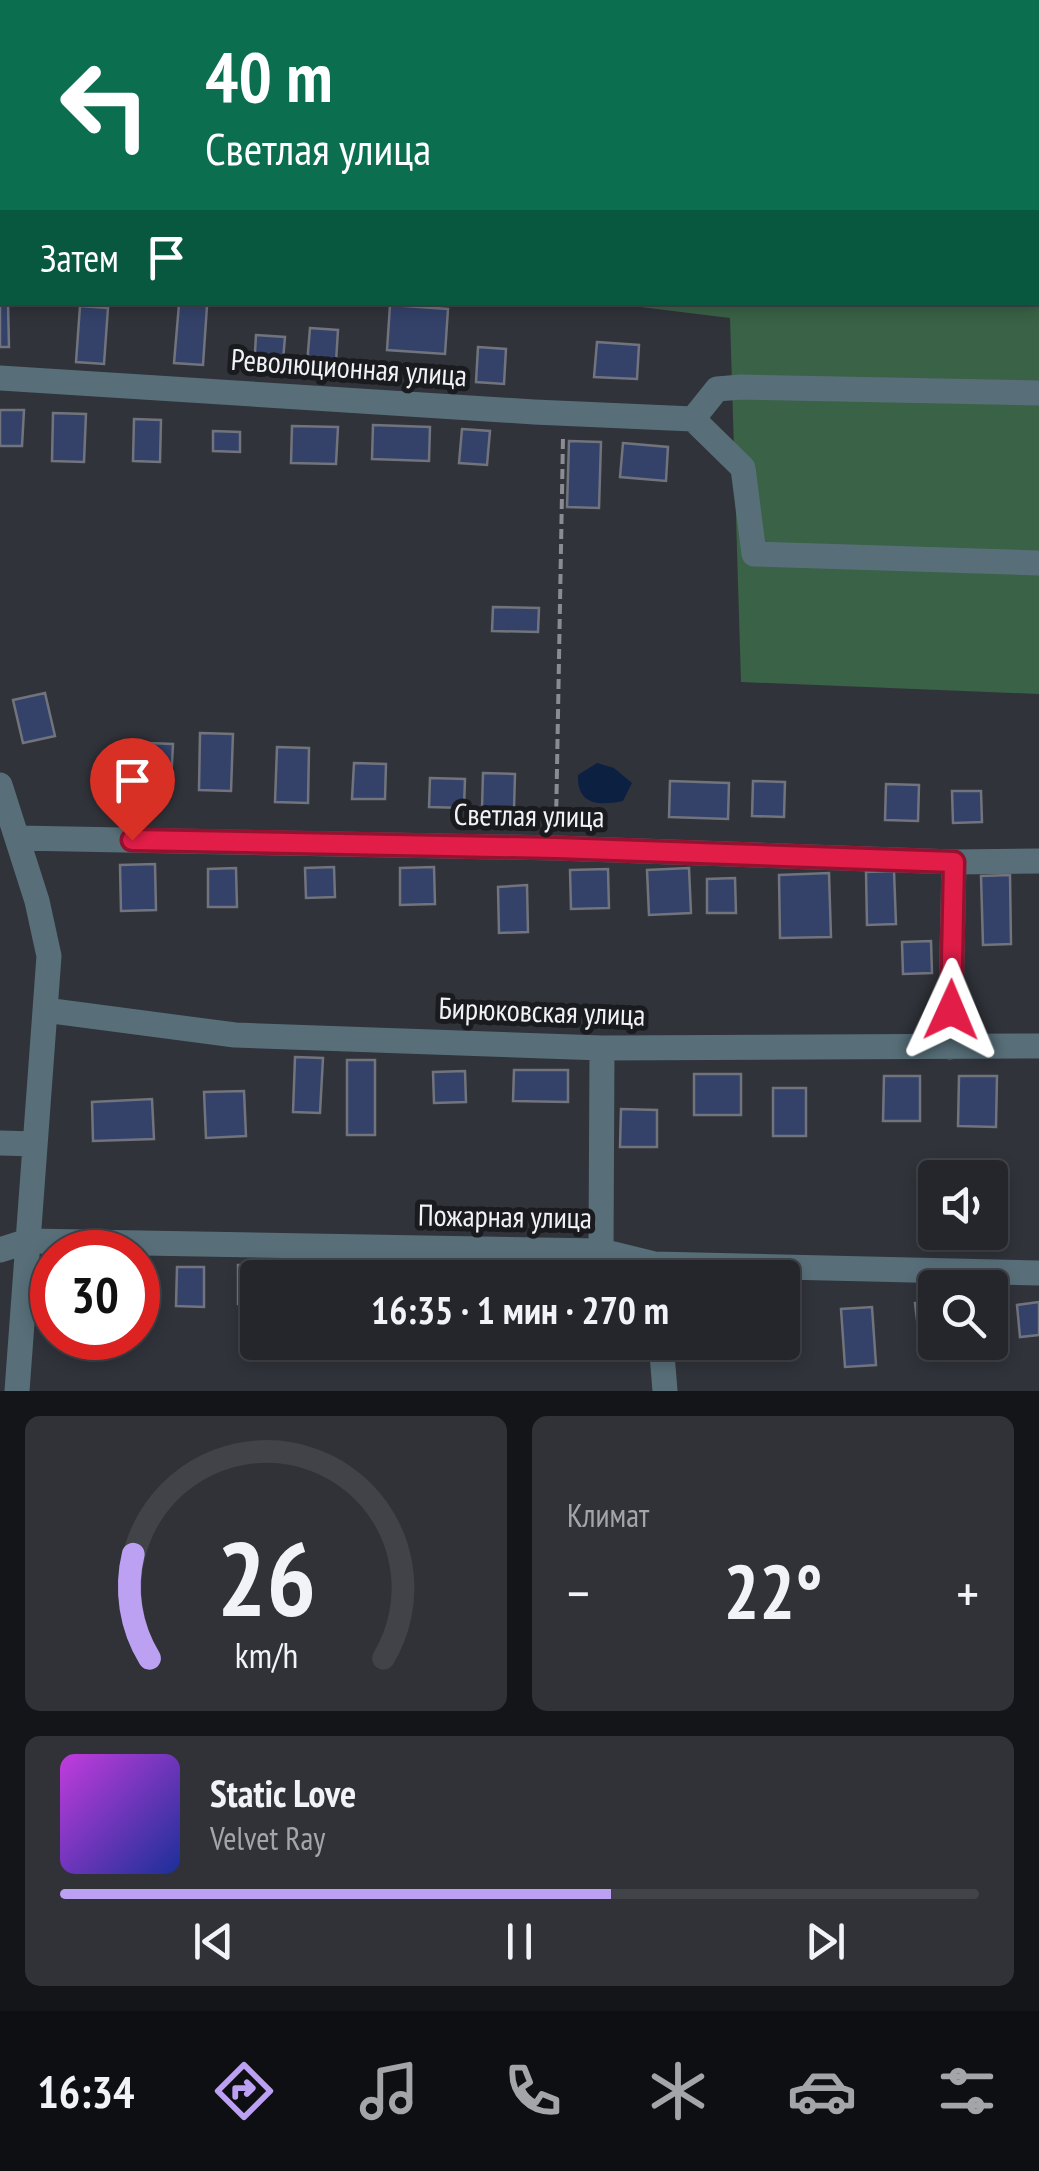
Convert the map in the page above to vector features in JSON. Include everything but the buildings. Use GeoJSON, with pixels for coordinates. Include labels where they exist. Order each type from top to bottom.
{"type":"FeatureCollection","features":[{"type":"Feature","properties":{"kind":"street","name":"Революционная улица"},"geometry":{"type":"LineString","coordinates":[[0,378],[693,419]]}},
{"type":"Feature","properties":{"kind":"street"},"geometry":{"type":"LineString","coordinates":[[1039,393],[741,387],[718,389],[693,419],[744,468],[754,554],[1039,563]]}},
{"type":"Feature","properties":{"kind":"street"},"geometry":{"type":"LineString","coordinates":[[0,785],[37,902],[49,956],[17,1391]]}},
{"type":"Feature","properties":{"kind":"street","name":"Светлая улица"},"geometry":{"type":"LineString","coordinates":[[17,838],[1039,861]]}},
{"type":"Feature","properties":{"kind":"street"},"geometry":{"type":"LineString","coordinates":[[950,1047],[954,862]]}},
{"type":"Feature","properties":{"kind":"street","name":"Бирюковская улица"},"geometry":{"type":"LineString","coordinates":[[45,1010],[235,1035],[602,1048],[1039,1046]]}},
{"type":"Feature","properties":{"kind":"street"},"geometry":{"type":"LineString","coordinates":[[601,1251],[602,1048]]}},
{"type":"Feature","properties":{"kind":"street"},"geometry":{"type":"LineString","coordinates":[[0,1143],[35,1144]]}},
{"type":"Feature","properties":{"kind":"street","name":"Пожарная улица"},"geometry":{"type":"LineString","coordinates":[[0,1250],[28,1241],[601,1251],[625,1260]]}},
{"type":"Feature","properties":{"kind":"street","name":"Пожарная улица"},"geometry":{"type":"LineString","coordinates":[[800,1272],[1039,1273]]}},
{"type":"Feature","properties":{"kind":"street"},"geometry":{"type":"LineString","coordinates":[[662,1360],[665,1391]]}},
{"type":"Feature","properties":{"kind":"path"},"geometry":{"type":"LineString","coordinates":[[556,848],[563,414]]}},
{"type":"Feature","properties":{"kind":"green space"},"geometry":{"type":"Polygon","coordinates":[[[624,305],[1039,305],[1039,694],[741,682],[730,318],[624,305]]]}},
{"type":"Feature","properties":{"kind":"water"},"geometry":{"type":"Polygon","coordinates":[[[597,763],[614,768],[632,783],[623,801],[598,803],[585,798],[578,775],[597,763]]]}},
{"type":"Feature","properties":{"kind":"route"},"geometry":{"type":"LineString","coordinates":[[132,840],[556,848],[954,862],[951,1010]]}}]}
